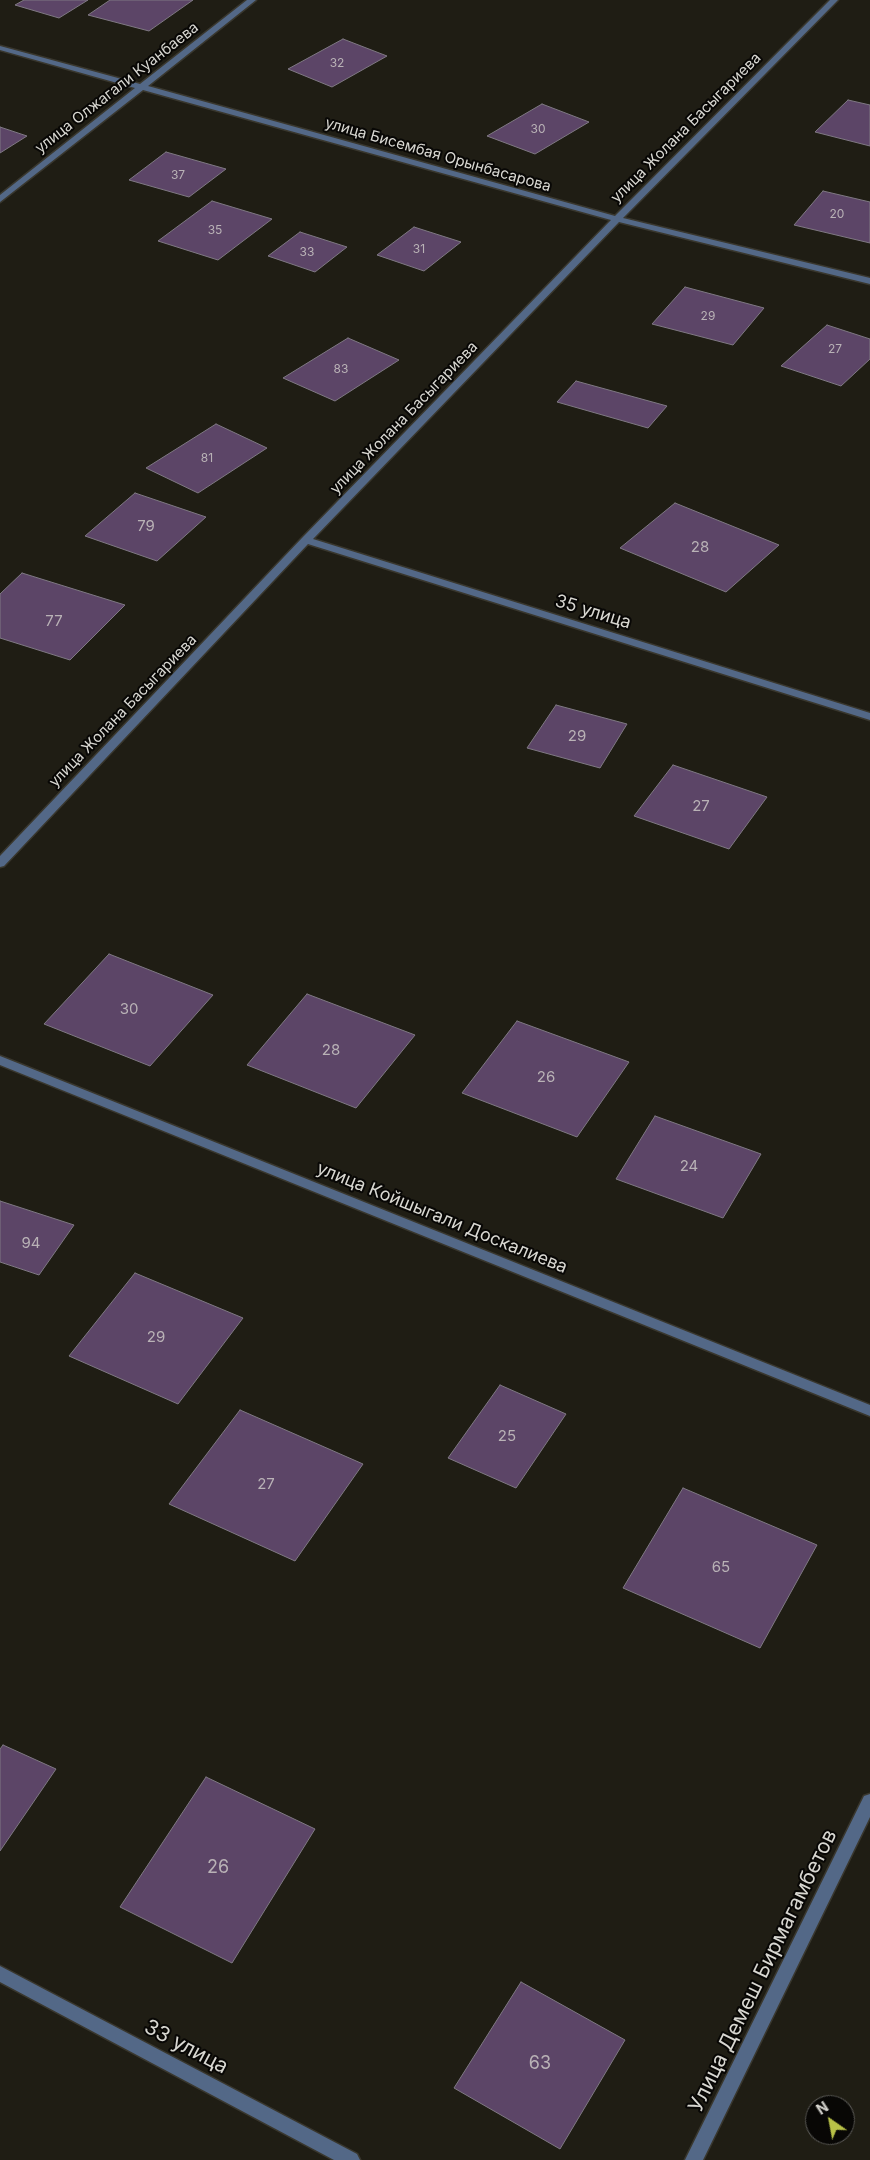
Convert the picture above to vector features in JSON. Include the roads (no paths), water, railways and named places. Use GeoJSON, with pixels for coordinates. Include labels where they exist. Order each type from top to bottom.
{"type":"FeatureCollection","features":[{"type":"Feature","properties":{"kind":"street","name":"улица Олжагали Куанбаева"},"geometry":{"type":"LineString","coordinates":[[0,199],[252,0]]}},
{"type":"Feature","properties":{"kind":"street","name":"улица Жолана Басыгариева"},"geometry":{"type":"LineString","coordinates":[[0,863],[306,540],[617,219],[834,0]]}},
{"type":"Feature","properties":{"kind":"street","name":"улица Бисембая Орынбасарова"},"geometry":{"type":"LineString","coordinates":[[0,48],[617,219],[870,281]]}},
{"type":"Feature","properties":{"kind":"street","name":"35 улица"},"geometry":{"type":"LineString","coordinates":[[306,540],[870,717]]}},
{"type":"Feature","properties":{"kind":"street","name":"улица Койшыгали Доскалиева"},"geometry":{"type":"LineString","coordinates":[[0,1060],[870,1410]]}},
{"type":"Feature","properties":{"kind":"street","name":"Улица Демеш Бирмагамбетов"},"geometry":{"type":"LineString","coordinates":[[694,2160],[870,1801]]}},
{"type":"Feature","properties":{"kind":"street","name":"33 улица"},"geometry":{"type":"LineString","coordinates":[[0,1974],[351,2160]]}}]}
